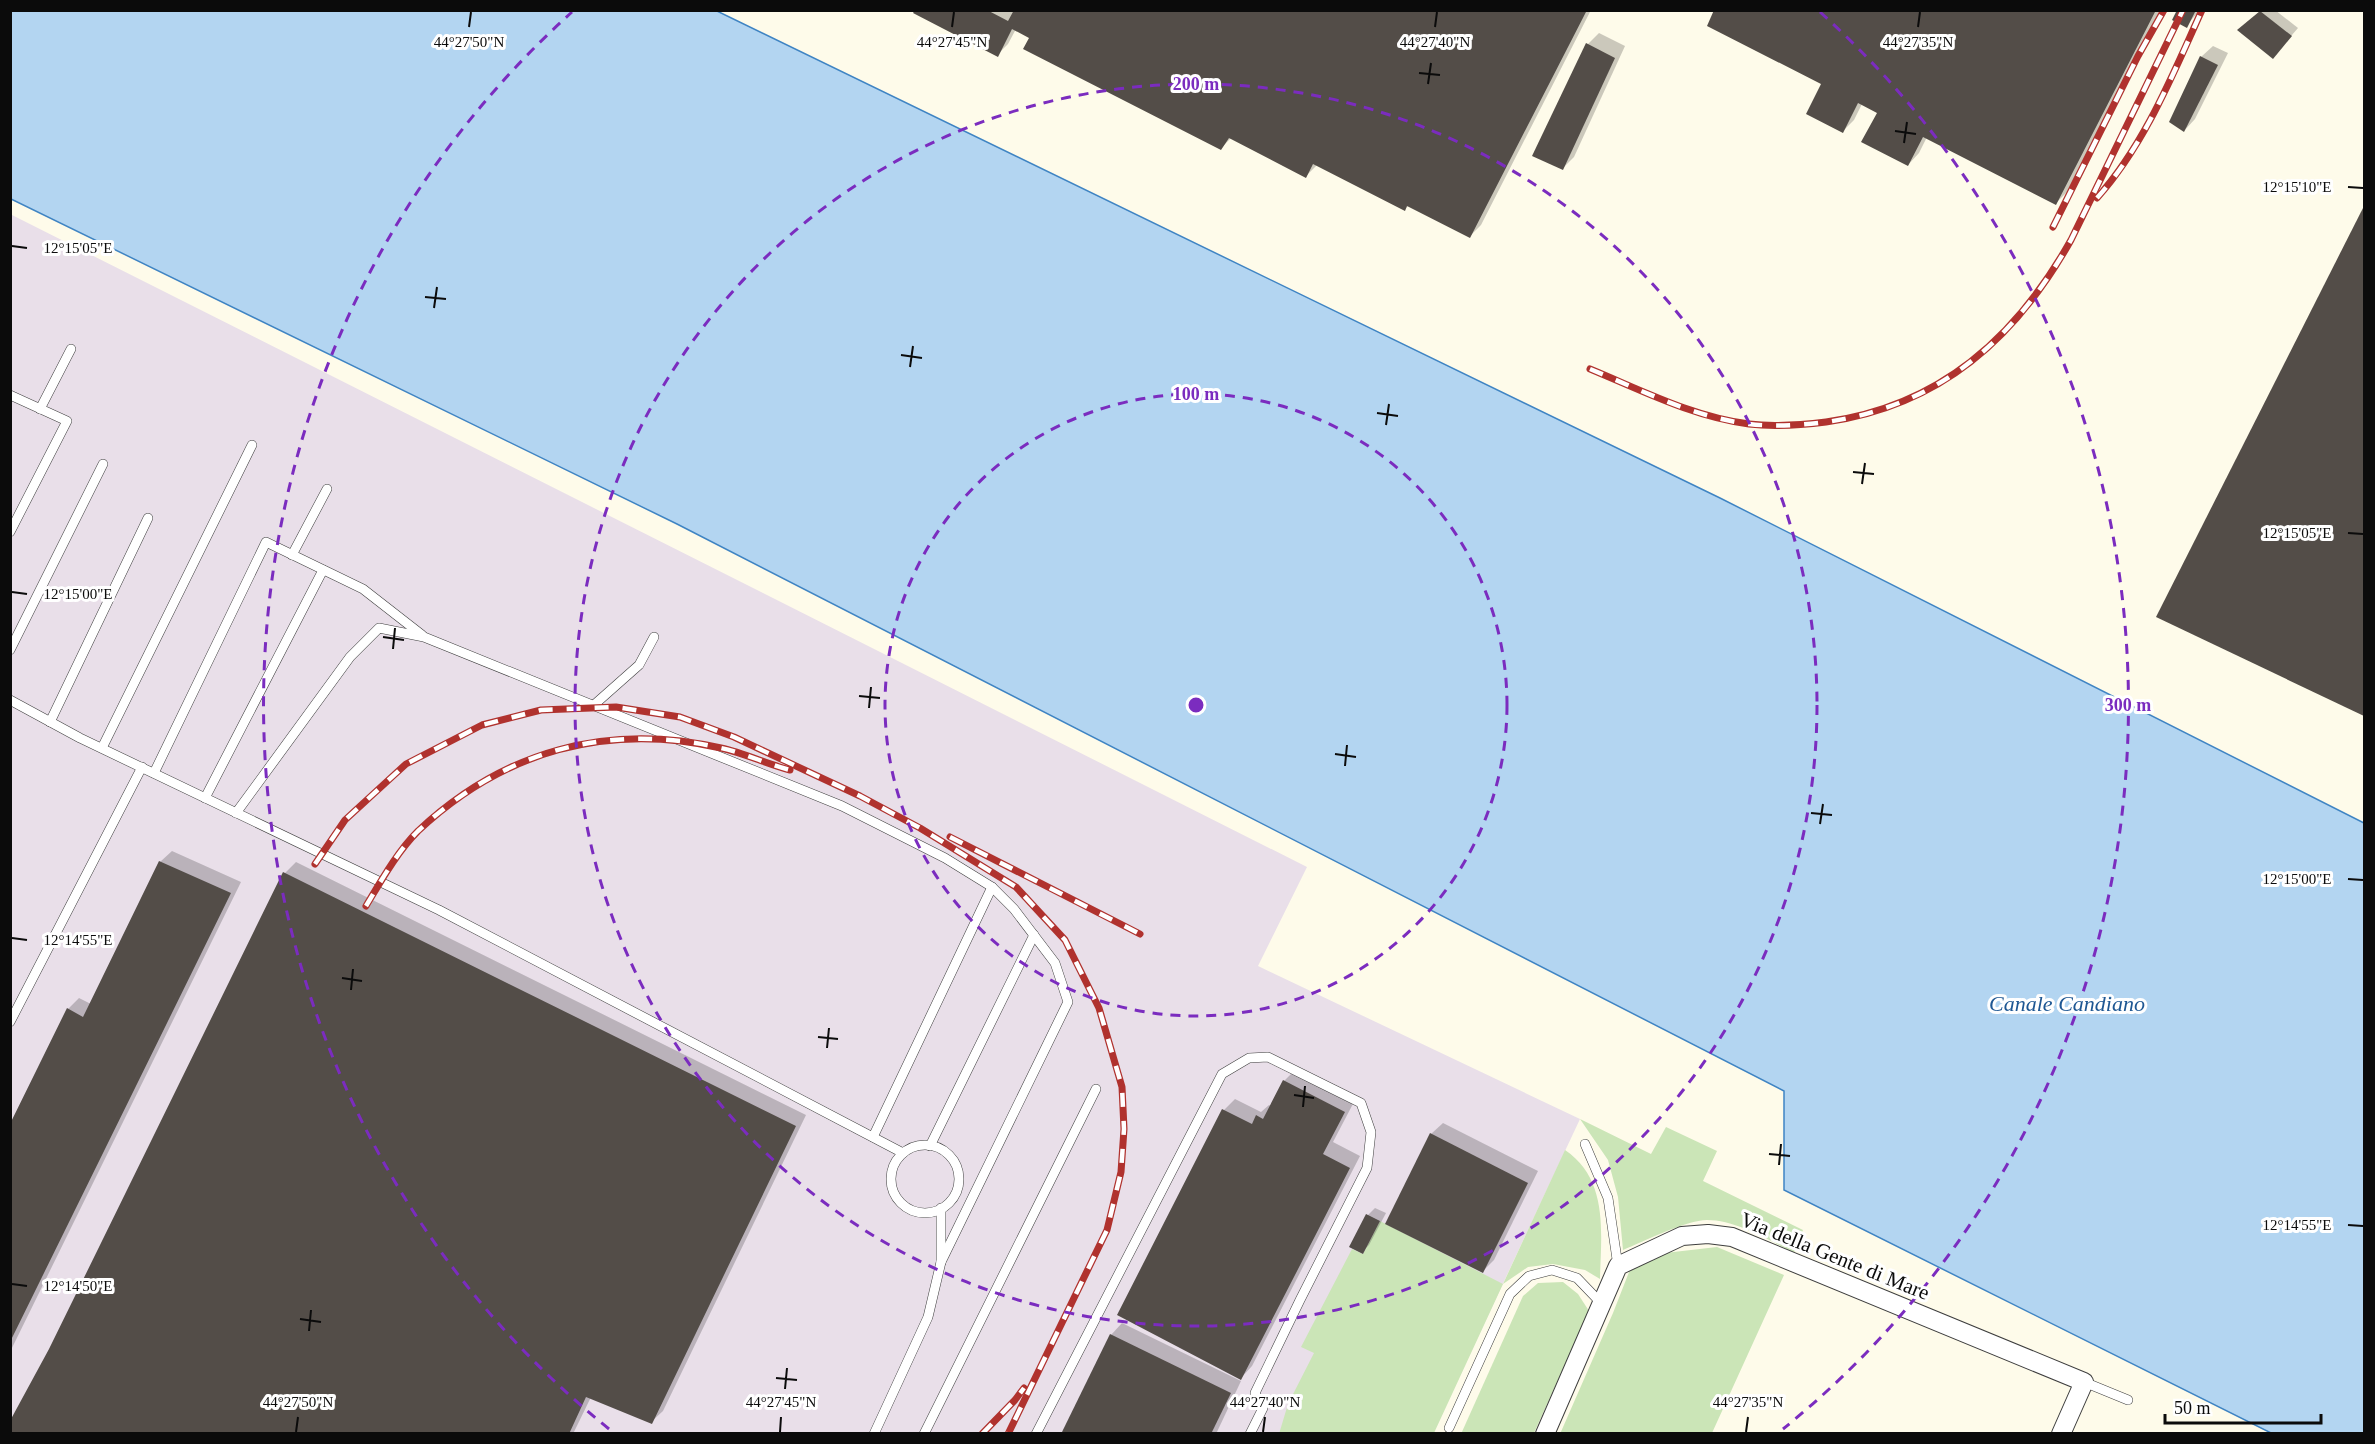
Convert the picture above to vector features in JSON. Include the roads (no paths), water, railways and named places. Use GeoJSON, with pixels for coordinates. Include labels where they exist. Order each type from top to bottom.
{"type":"FeatureCollection","features":[{"type":"Feature","properties":{"kind":"street","name":"Via della Gente di Mare"},"geometry":{"type":"LineString","coordinates":[[1618,1266],[1682,1236],[1708,1234],[1732,1237],[2084,1382]]}},
{"type":"Feature","properties":{"kind":"street"},"geometry":{"type":"LineString","coordinates":[[1545,1434],[1618,1266]]}},
{"type":"Feature","properties":{"kind":"street"},"geometry":{"type":"LineString","coordinates":[[2061,1434],[2084,1382]]}},
{"type":"Feature","properties":{"kind":"lane"},"geometry":{"type":"LineString","coordinates":[[40,409],[71,349]]}},
{"type":"Feature","properties":{"kind":"lane"},"geometry":{"type":"LineString","coordinates":[[10,395],[68,421],[10,532]]}},
{"type":"Feature","properties":{"kind":"lane"},"geometry":{"type":"LineString","coordinates":[[102,748],[252,445]]}},
{"type":"Feature","properties":{"kind":"lane"},"geometry":{"type":"LineString","coordinates":[[10,650],[103,464]]}},
{"type":"Feature","properties":{"kind":"lane"},"geometry":{"type":"LineString","coordinates":[[292,555],[327,489]]}},
{"type":"Feature","properties":{"kind":"lane"},"geometry":{"type":"LineString","coordinates":[[50,722],[148,518]]}},
{"type":"Feature","properties":{"kind":"lane"},"geometry":{"type":"LineString","coordinates":[[154,773],[266,542],[363,589],[424,637]]}},
{"type":"Feature","properties":{"kind":"lane"},"geometry":{"type":"LineString","coordinates":[[206,798],[323,570]]}},
{"type":"Feature","properties":{"kind":"lane"},"geometry":{"type":"LineString","coordinates":[[236,813],[350,657],[379,628],[424,637],[595,704],[842,806],[945,858],[992,888],[1014,909],[1055,963],[1068,1002],[941,1262],[928,1317],[874,1434]]}},
{"type":"Feature","properties":{"kind":"lane"},"geometry":{"type":"LineString","coordinates":[[595,704],[639,665],[654,637]]}},
{"type":"Feature","properties":{"kind":"lane"},"geometry":{"type":"LineString","coordinates":[[10,700],[102,748],[439,910],[903,1153]]}},
{"type":"Feature","properties":{"kind":"lane"},"geometry":{"type":"LineString","coordinates":[[10,1022],[142,767]]}},
{"type":"Feature","properties":{"kind":"lane"},"geometry":{"type":"LineString","coordinates":[[873,1137],[992,888]]}},
{"type":"Feature","properties":{"kind":"lane"},"geometry":{"type":"LineString","coordinates":[[930,1146],[1034,935]]}},
{"type":"Feature","properties":{"kind":"lane"},"geometry":{"type":"LineString","coordinates":[[1036,1434],[1222,1074],[1249,1058],[1268,1057],[1361,1103],[1371,1132],[1367,1168],[1299,1300],[1255,1393],[1263,1408],[1250,1434]]}},
{"type":"Feature","properties":{"kind":"lane"},"geometry":{"type":"LineString","coordinates":[[924,1434],[1096,1089]]}},
{"type":"Feature","properties":{"kind":"lane"},"geometry":{"type":"LineString","coordinates":[[1585,1144],[1608,1198],[1618,1266]]}},
{"type":"Feature","properties":{"kind":"lane"},"geometry":{"type":"LineString","coordinates":[[930,1146],[946,1152],[954,1161],[958,1172],[956,1193],[941,1208],[921,1213],[902,1204],[896,1196],[892,1185],[892,1173],[903,1153],[913,1147],[930,1146]]}},
{"type":"Feature","properties":{"kind":"lane"},"geometry":{"type":"LineString","coordinates":[[941,1208],[941,1262]]}},
{"type":"Feature","properties":{"kind":"lane"},"geometry":{"type":"LineString","coordinates":[[1449,1428],[1510,1294],[1529,1276],[1552,1270],[1577,1278],[1601,1304]]}},
{"type":"Feature","properties":{"kind":"lane"},"geometry":{"type":"LineString","coordinates":[[2084,1382],[2128,1400]]}},
{"type":"Feature","properties":{"kind":"water","name":"Canale Candiano"},"geometry":{"type":"Polygon","coordinates":[[[10,11],[717,11],[1720,498],[2364,823],[2364,1433],[2271,1433],[1784,1190],[1784,1091],[677,524],[11,199],[10,11]]]}},
{"type":"Feature","properties":{"kind":"railway"},"geometry":{"type":"LineString","coordinates":[[2053,227],[2138,56],[2164,10]]}},
{"type":"Feature","properties":{"kind":"railway"},"geometry":{"type":"LineString","coordinates":[[1590,369],[1688,409],[1728,420],[1768,425],[1826,422],[1867,414],[1905,401],[1939,383],[1971,362],[1999,336],[2026,308],[2049,275],[2071,240],[2183,10]]}},
{"type":"Feature","properties":{"kind":"railway"},"geometry":{"type":"LineString","coordinates":[[2097,198],[2114,177],[2143,132],[2202,10]]}},
{"type":"Feature","properties":{"kind":"railway"},"geometry":{"type":"LineString","coordinates":[[315,864],[345,820],[406,764],[482,725],[541,710],[616,707],[680,717],[734,737],[860,796],[920,828],[1016,887],[1065,940],[1099,1008],[1122,1087],[1124,1129],[1121,1172],[1107,1230],[1008,1434]]}},
{"type":"Feature","properties":{"kind":"railway"},"geometry":{"type":"LineString","coordinates":[[366,906],[410,839],[451,803],[485,781],[521,763],[559,750],[597,742],[638,739],[679,741],[730,750],[790,770]]}},
{"type":"Feature","properties":{"kind":"railway"},"geometry":{"type":"LineString","coordinates":[[950,837],[1140,934]]}},
{"type":"Feature","properties":{"kind":"railway"},"geometry":{"type":"LineString","coordinates":[[982,1434],[1024,1388]]}}]}
